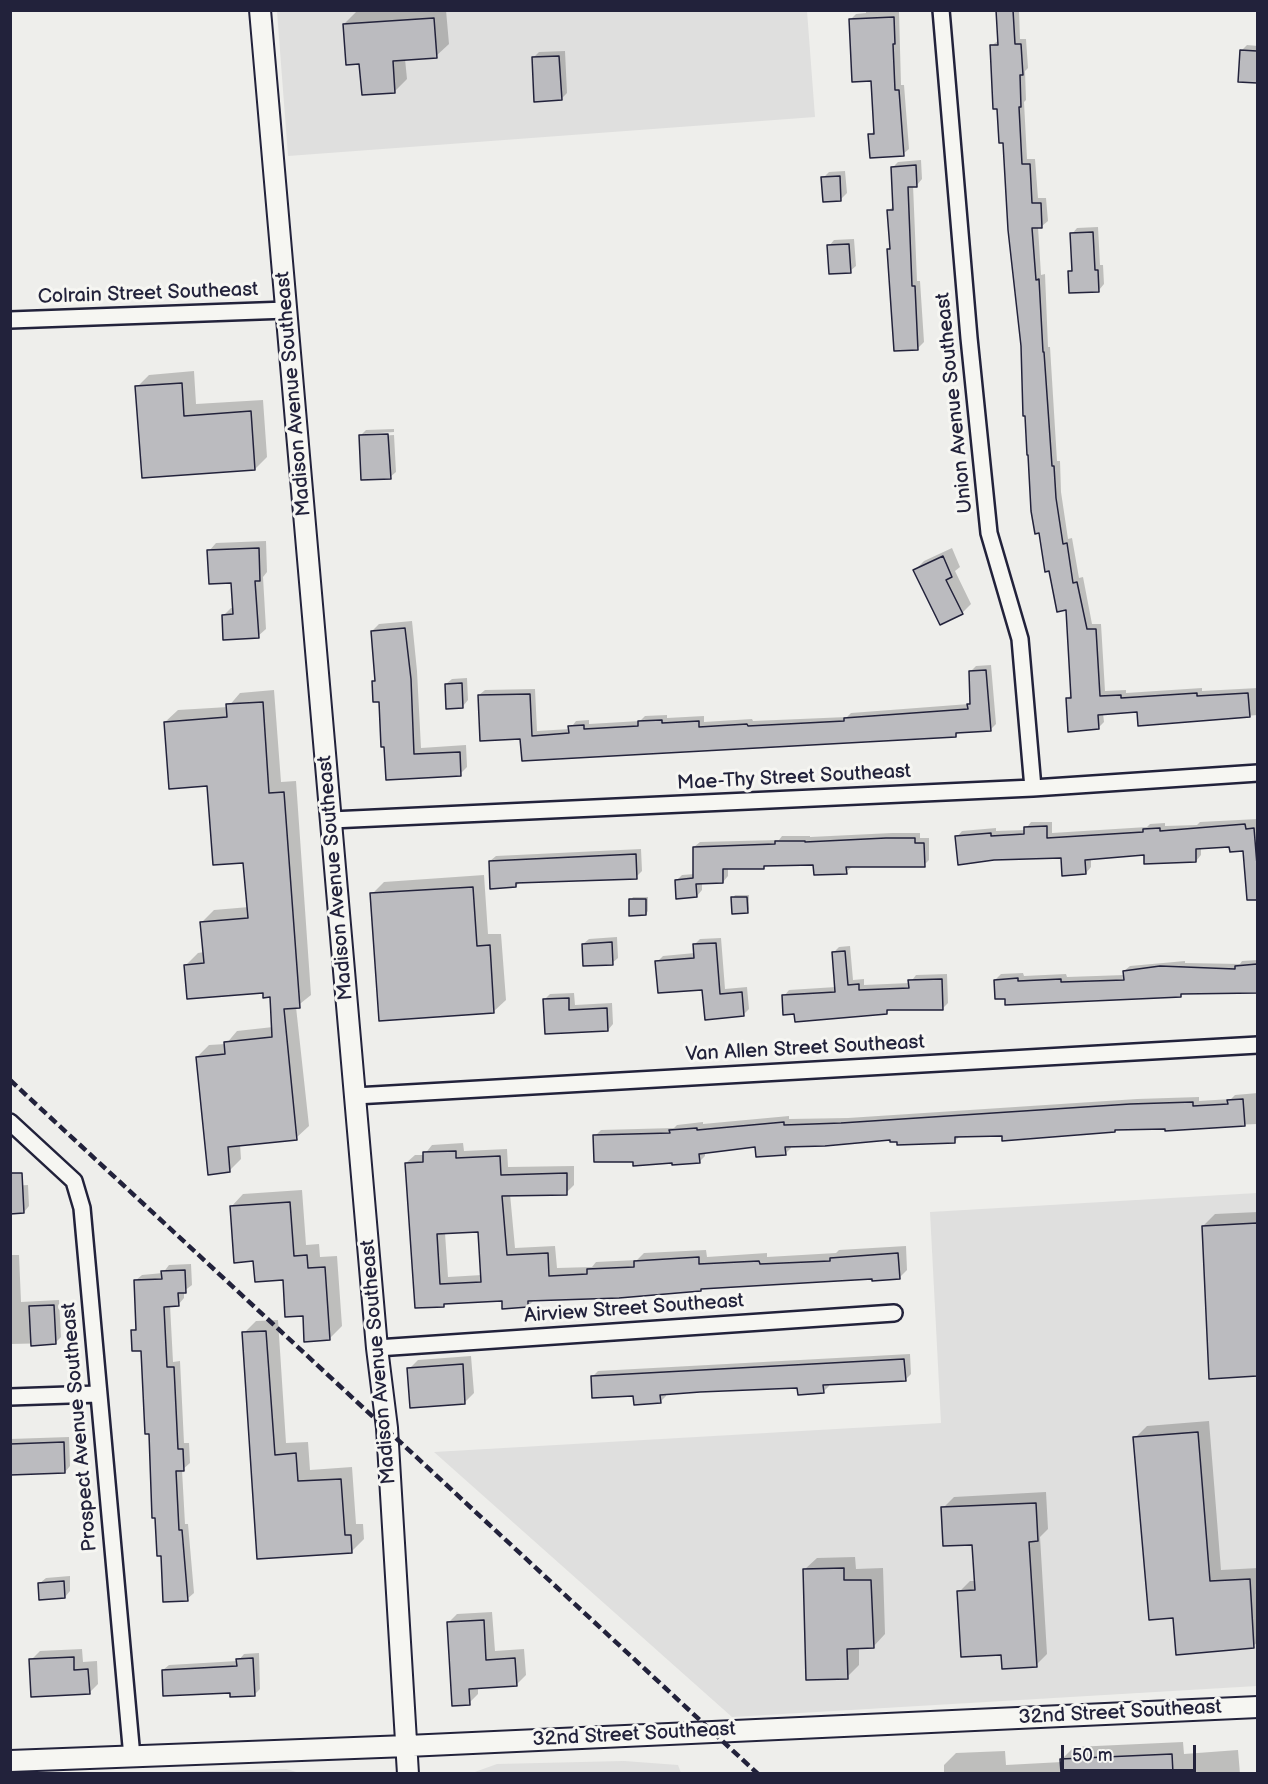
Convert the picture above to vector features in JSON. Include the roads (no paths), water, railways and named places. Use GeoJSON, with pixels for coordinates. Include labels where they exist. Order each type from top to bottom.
{"type":"FeatureCollection","features":[{"type":"Feature","properties":{"kind":"street","name":"Madison Avenue Southeast"},"geometry":{"type":"LineString","coordinates":[[260,10],[377,1348],[387,1428],[408,1773]]}},
{"type":"Feature","properties":{"kind":"street","name":"Union Avenue Southeast"},"geometry":{"type":"LineString","coordinates":[[941,10],[969,338],[989,533],[1020,639],[1033,788]]}},
{"type":"Feature","properties":{"kind":"street","name":"Colrain Street Southeast"},"geometry":{"type":"LineString","coordinates":[[10,320],[287,310]]}},
{"type":"Feature","properties":{"kind":"street","name":"Mae-Thy Street Southeast"},"geometry":{"type":"LineString","coordinates":[[332,820],[1033,788],[1257,773]]}},
{"type":"Feature","properties":{"kind":"street","name":"Van Allen Street Southeast"},"geometry":{"type":"LineString","coordinates":[[355,1096],[1257,1045]]}},
{"type":"Feature","properties":{"kind":"street","name":"Prospect Avenue Southeast"},"geometry":{"type":"LineString","coordinates":[[10,1122],[74,1181],[82,1208],[132,1757]]}},
{"type":"Feature","properties":{"kind":"street","name":"Airview Street Southeast"},"geometry":{"type":"LineString","coordinates":[[377,1348],[894,1313]]}},
{"type":"Feature","properties":{"kind":"street"},"geometry":{"type":"LineString","coordinates":[[10,1397],[98,1394]]}},
{"type":"Feature","properties":{"kind":"street","name":"32nd Street Southeast"},"geometry":{"type":"LineString","coordinates":[[10,1761],[406,1746],[1257,1707]]}},
{"type":"Feature","properties":{"kind":"railway"},"geometry":{"type":"LineString","coordinates":[[10,1080],[758,1774]]}}]}
